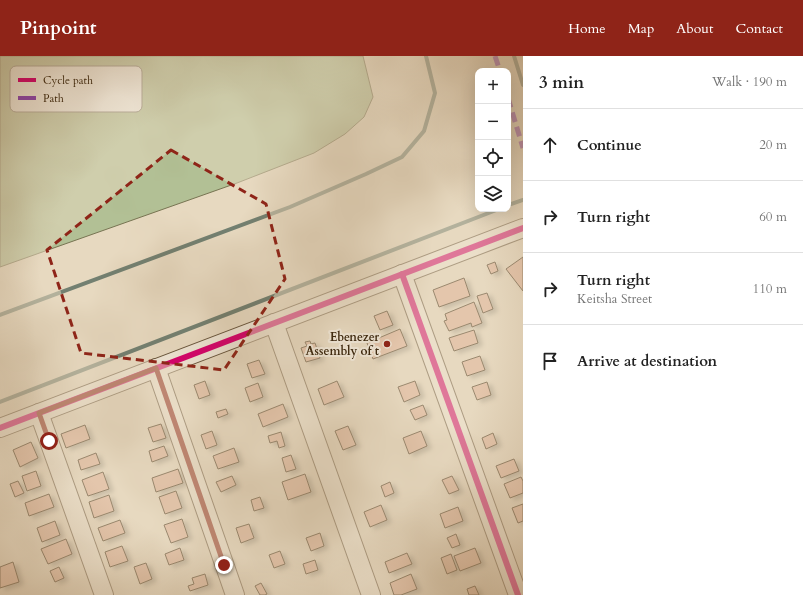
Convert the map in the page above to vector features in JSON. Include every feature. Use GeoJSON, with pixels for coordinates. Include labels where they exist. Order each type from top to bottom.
{"type":"FeatureCollection","features":[{"type":"Feature","properties":{"kind":"street"},"geometry":{"type":"LineString","coordinates":[[0,428],[523,228]]}},
{"type":"Feature","properties":{"kind":"street"},"geometry":{"type":"LineString","coordinates":[[402,274],[518,595]]}},
{"type":"Feature","properties":{"kind":"street"},"geometry":{"type":"LineString","coordinates":[[274,323],[371,595]]}},
{"type":"Feature","properties":{"kind":"street"},"geometry":{"type":"LineString","coordinates":[[156,368],[235,595]]}},
{"type":"Feature","properties":{"kind":"street"},"geometry":{"type":"LineString","coordinates":[[39,413],[104,595]]}},
{"type":"Feature","properties":{"kind":"highlighted area"},"geometry":{"type":"Polygon","coordinates":[[[171,150],[266,204],[285,279],[224,370],[81,353],[47,250],[171,150]]]}},
{"type":"Feature","properties":{"kind":"green space"},"geometry":{"type":"Polygon","coordinates":[[[0,56],[363,56],[373,97],[364,117],[345,134],[314,153],[237,183],[0,267],[0,56]]]}},
{"type":"Feature","properties":{"kind":"building"},"geometry":{"type":"Polygon","coordinates":[[[523,257],[523,291],[506,269],[523,257]]]}},
{"type":"Feature","properties":{"kind":"building"},"geometry":{"type":"Polygon","coordinates":[[[495,262],[498,271],[491,274],[487,265],[495,262]]]}},
{"type":"Feature","properties":{"kind":"building"},"geometry":{"type":"Polygon","coordinates":[[[464,278],[470,296],[439,307],[433,290],[464,278]]]}},
{"type":"Feature","properties":{"kind":"building"},"geometry":{"type":"Polygon","coordinates":[[[487,293],[493,309],[483,313],[477,296],[487,293]]]}},
{"type":"Feature","properties":{"kind":"building"},"geometry":{"type":"Polygon","coordinates":[[[474,302],[482,323],[472,327],[471,323],[449,331],[444,321],[447,320],[445,314],[474,302]]]}},
{"type":"Feature","properties":{"kind":"building"},"geometry":{"type":"Polygon","coordinates":[[[387,311],[393,325],[380,330],[374,316],[387,311]]]}},
{"type":"Feature","properties":{"kind":"building","name":"Ebenezer Assembly of t"},"geometry":{"type":"Polygon","coordinates":[[[400,329],[407,346],[373,359],[367,343],[400,329]]]}},
{"type":"Feature","properties":{"kind":"building"},"geometry":{"type":"Polygon","coordinates":[[[474,330],[478,343],[454,351],[449,338],[474,330]]]}},
{"type":"Feature","properties":{"kind":"building"},"geometry":{"type":"Polygon","coordinates":[[[310,341],[311,344],[315,343],[320,358],[306,362],[301,348],[307,346],[305,342],[310,341]]]}},
{"type":"Feature","properties":{"kind":"building"},"geometry":{"type":"Polygon","coordinates":[[[480,356],[485,370],[467,376],[462,362],[480,356]]]}},
{"type":"Feature","properties":{"kind":"building"},"geometry":{"type":"Polygon","coordinates":[[[259,360],[265,374],[252,378],[247,364],[259,360]]]}},
{"type":"Feature","properties":{"kind":"building"},"geometry":{"type":"Polygon","coordinates":[[[205,381],[210,395],[199,399],[194,385],[205,381]]]}},
{"type":"Feature","properties":{"kind":"building"},"geometry":{"type":"Polygon","coordinates":[[[337,381],[344,397],[324,405],[318,389],[337,381]]]}},
{"type":"Feature","properties":{"kind":"building"},"geometry":{"type":"Polygon","coordinates":[[[415,381],[420,395],[404,402],[398,387],[415,381]]]}},
{"type":"Feature","properties":{"kind":"building"},"geometry":{"type":"Polygon","coordinates":[[[487,382],[491,395],[477,400],[472,387],[487,382]]]}},
{"type":"Feature","properties":{"kind":"building"},"geometry":{"type":"Polygon","coordinates":[[[258,383],[263,397],[250,402],[245,388],[258,383]]]}},
{"type":"Feature","properties":{"kind":"building"},"geometry":{"type":"Polygon","coordinates":[[[283,404],[288,417],[263,427],[258,414],[283,404]]]}},
{"type":"Feature","properties":{"kind":"building"},"geometry":{"type":"Polygon","coordinates":[[[423,405],[427,415],[415,420],[410,410],[423,405]]]}},
{"type":"Feature","properties":{"kind":"building"},"geometry":{"type":"Polygon","coordinates":[[[226,409],[228,414],[218,418],[216,412],[226,409]]]}},
{"type":"Feature","properties":{"kind":"building"},"geometry":{"type":"Polygon","coordinates":[[[161,424],[166,438],[153,442],[148,428],[161,424]]]}},
{"type":"Feature","properties":{"kind":"building"},"geometry":{"type":"Polygon","coordinates":[[[85,425],[90,439],[66,448],[61,434],[85,425]]]}},
{"type":"Feature","properties":{"kind":"building"},"geometry":{"type":"Polygon","coordinates":[[[348,426],[356,445],[343,450],[335,431],[348,426]]]}},
{"type":"Feature","properties":{"kind":"building"},"geometry":{"type":"Polygon","coordinates":[[[212,431],[217,445],[206,449],[201,435],[212,431]]]}},
{"type":"Feature","properties":{"kind":"building"},"geometry":{"type":"Polygon","coordinates":[[[421,431],[427,446],[409,454],[403,438],[421,431]]]}},
{"type":"Feature","properties":{"kind":"building"},"geometry":{"type":"Polygon","coordinates":[[[281,432],[285,446],[279,448],[277,441],[270,443],[268,436],[281,432]]]}},
{"type":"Feature","properties":{"kind":"building"},"geometry":{"type":"Polygon","coordinates":[[[493,433],[497,444],[486,449],[482,438],[493,433]]]}},
{"type":"Feature","properties":{"kind":"building"},"geometry":{"type":"Polygon","coordinates":[[[31,442],[38,458],[20,467],[13,450],[31,442]]]}},
{"type":"Feature","properties":{"kind":"building"},"geometry":{"type":"Polygon","coordinates":[[[164,446],[168,456],[152,462],[149,451],[164,446]]]}},
{"type":"Feature","properties":{"kind":"building"},"geometry":{"type":"Polygon","coordinates":[[[234,448],[239,462],[218,469],[213,456],[234,448]]]}},
{"type":"Feature","properties":{"kind":"building"},"geometry":{"type":"Polygon","coordinates":[[[96,453],[100,464],[81,470],[78,460],[96,453]]]}},
{"type":"Feature","properties":{"kind":"building"},"geometry":{"type":"Polygon","coordinates":[[[291,455],[296,469],[286,472],[282,458],[291,455]]]}},
{"type":"Feature","properties":{"kind":"building"},"geometry":{"type":"Polygon","coordinates":[[[514,459],[519,471],[501,478],[496,466],[514,459]]]}},
{"type":"Feature","properties":{"kind":"building"},"geometry":{"type":"Polygon","coordinates":[[[178,469],[183,483],[156,492],[152,478],[178,469]]]}},
{"type":"Feature","properties":{"kind":"building"},"geometry":{"type":"Polygon","coordinates":[[[36,471],[41,486],[27,491],[22,476],[36,471]]]}},
{"type":"Feature","properties":{"kind":"building"},"geometry":{"type":"Polygon","coordinates":[[[103,472],[109,489],[88,496],[82,480],[103,472]]]}},
{"type":"Feature","properties":{"kind":"building"},"geometry":{"type":"Polygon","coordinates":[[[305,474],[311,492],[288,500],[282,482],[305,474]]]}},
{"type":"Feature","properties":{"kind":"building"},"geometry":{"type":"Polygon","coordinates":[[[232,476],[236,485],[221,492],[216,482],[232,476]]]}},
{"type":"Feature","properties":{"kind":"building"},"geometry":{"type":"Polygon","coordinates":[[[452,476],[459,490],[449,494],[442,480],[452,476]]]}},
{"type":"Feature","properties":{"kind":"building"},"geometry":{"type":"Polygon","coordinates":[[[521,477],[523,481],[523,493],[510,498],[504,484],[521,477]]]}},
{"type":"Feature","properties":{"kind":"building"},"geometry":{"type":"Polygon","coordinates":[[[18,481],[24,493],[15,497],[10,484],[18,481]]]}},
{"type":"Feature","properties":{"kind":"building"},"geometry":{"type":"Polygon","coordinates":[[[390,482],[394,493],[385,497],[381,486],[390,482]]]}},
{"type":"Feature","properties":{"kind":"building"},"geometry":{"type":"Polygon","coordinates":[[[176,491],[182,508],[165,514],[159,497],[176,491]]]}},
{"type":"Feature","properties":{"kind":"building"},"geometry":{"type":"Polygon","coordinates":[[[49,494],[54,507],[29,516],[25,503],[49,494]]]}},
{"type":"Feature","properties":{"kind":"building"},"geometry":{"type":"Polygon","coordinates":[[[109,495],[114,511],[94,518],[89,502],[109,495]]]}},
{"type":"Feature","properties":{"kind":"building"},"geometry":{"type":"Polygon","coordinates":[[[260,497],[264,508],[254,511],[251,500],[260,497]]]}},
{"type":"Feature","properties":{"kind":"building"},"geometry":{"type":"Polygon","coordinates":[[[523,504],[523,521],[518,523],[512,508],[523,504]]]}},
{"type":"Feature","properties":{"kind":"building"},"geometry":{"type":"Polygon","coordinates":[[[381,505],[387,520],[370,527],[364,512],[381,505]]]}},
{"type":"Feature","properties":{"kind":"building"},"geometry":{"type":"Polygon","coordinates":[[[458,507],[463,521],[445,528],[440,514],[458,507]]]}},
{"type":"Feature","properties":{"kind":"building"},"geometry":{"type":"Polygon","coordinates":[[[182,519],[188,537],[171,543],[164,525],[182,519]]]}},
{"type":"Feature","properties":{"kind":"building"},"geometry":{"type":"Polygon","coordinates":[[[120,520],[125,533],[103,541],[98,528],[120,520]]]}},
{"type":"Feature","properties":{"kind":"building"},"geometry":{"type":"Polygon","coordinates":[[[55,521],[60,535],[42,542],[37,528],[55,521]]]}},
{"type":"Feature","properties":{"kind":"building"},"geometry":{"type":"Polygon","coordinates":[[[249,524],[254,538],[241,543],[236,528],[249,524]]]}},
{"type":"Feature","properties":{"kind":"building"},"geometry":{"type":"Polygon","coordinates":[[[320,533],[324,546],[311,551],[306,538],[320,533]]]}},
{"type":"Feature","properties":{"kind":"building"},"geometry":{"type":"Polygon","coordinates":[[[456,534],[460,545],[452,548],[447,538],[456,534]]]}},
{"type":"Feature","properties":{"kind":"building"},"geometry":{"type":"Polygon","coordinates":[[[66,539],[72,554],[48,564],[41,549],[66,539]]]}},
{"type":"Feature","properties":{"kind":"building"},"geometry":{"type":"Polygon","coordinates":[[[122,546],[128,561],[110,567],[105,552],[122,546]]]}},
{"type":"Feature","properties":{"kind":"building"},"geometry":{"type":"Polygon","coordinates":[[[180,548],[184,560],[169,565],[165,554],[180,548]]]}},
{"type":"Feature","properties":{"kind":"building"},"geometry":{"type":"Polygon","coordinates":[[[475,548],[481,563],[460,571],[454,556],[475,548]]]}},
{"type":"Feature","properties":{"kind":"building"},"geometry":{"type":"Polygon","coordinates":[[[280,551],[285,564],[274,568],[269,555],[280,551]]]}},
{"type":"Feature","properties":{"kind":"building"},"geometry":{"type":"Polygon","coordinates":[[[407,553],[412,564],[389,573],[385,562],[407,553]]]}},
{"type":"Feature","properties":{"kind":"building"},"geometry":{"type":"Polygon","coordinates":[[[451,554],[457,570],[447,574],[441,558],[451,554]]]}},
{"type":"Feature","properties":{"kind":"building"},"geometry":{"type":"Polygon","coordinates":[[[315,560],[318,570],[306,574],[303,564],[315,560]]]}},
{"type":"Feature","properties":{"kind":"building"},"geometry":{"type":"Polygon","coordinates":[[[13,562],[19,582],[0,588],[0,567],[13,562]]]}},
{"type":"Feature","properties":{"kind":"building"},"geometry":{"type":"Polygon","coordinates":[[[146,563],[152,579],[140,584],[134,567],[146,563]]]}},
{"type":"Feature","properties":{"kind":"building"},"geometry":{"type":"Polygon","coordinates":[[[59,567],[64,578],[55,582],[50,571],[59,567]]]}},
{"type":"Feature","properties":{"kind":"building"},"geometry":{"type":"Polygon","coordinates":[[[205,574],[208,585],[190,591],[188,586],[194,584],[192,578],[205,574]]]}},
{"type":"Feature","properties":{"kind":"building"},"geometry":{"type":"Polygon","coordinates":[[[411,574],[417,589],[401,595],[394,595],[390,583],[411,574]]]}},
{"type":"Feature","properties":{"kind":"building"},"geometry":{"type":"Polygon","coordinates":[[[261,583],[267,594],[265,595],[260,595],[255,586],[261,583]]]}},
{"type":"Feature","properties":{"kind":"building"},"geometry":{"type":"Polygon","coordinates":[[[475,586],[479,595],[469,595],[467,589],[475,586]]]}},
{"type":"Feature","properties":{"kind":"waterway"},"geometry":{"type":"LineString","coordinates":[[0,315],[290,207],[402,157],[424,131],[435,93],[426,56]]}},
{"type":"Feature","properties":{"kind":"waterway"},"geometry":{"type":"LineString","coordinates":[[514,56],[523,85]]}},
{"type":"Feature","properties":{"kind":"waterway"},"geometry":{"type":"LineString","coordinates":[[511,204],[523,200]]}},
{"type":"Feature","properties":{"kind":"waterway"},"geometry":{"type":"LineString","coordinates":[[0,402],[491,212]]}},
{"type":"Feature","properties":{"kind":"marked path"},"geometry":{"type":"LineString","coordinates":[[495,56],[499,68]]}},
{"type":"Feature","properties":{"kind":"marked path"},"geometry":{"type":"LineString","coordinates":[[510,104],[523,148]]}},
{"type":"Feature","properties":{"kind":"cycle path"},"geometry":{"type":"LineString","coordinates":[[0,428],[523,228]]}},
{"type":"Feature","properties":{"kind":"cycle path"},"geometry":{"type":"LineString","coordinates":[[402,274],[518,595]]}},
{"type":"Feature","properties":{"kind":"place","name":"Ebenezer Assembly of t"},"geometry":{"type":"Point","coordinates":[387,344]}},
{"type":"Feature","properties":{"kind":"route"},"geometry":{"type":"LineString","coordinates":[[49,441],[39,413],[156,368],[224,565]]}}]}
